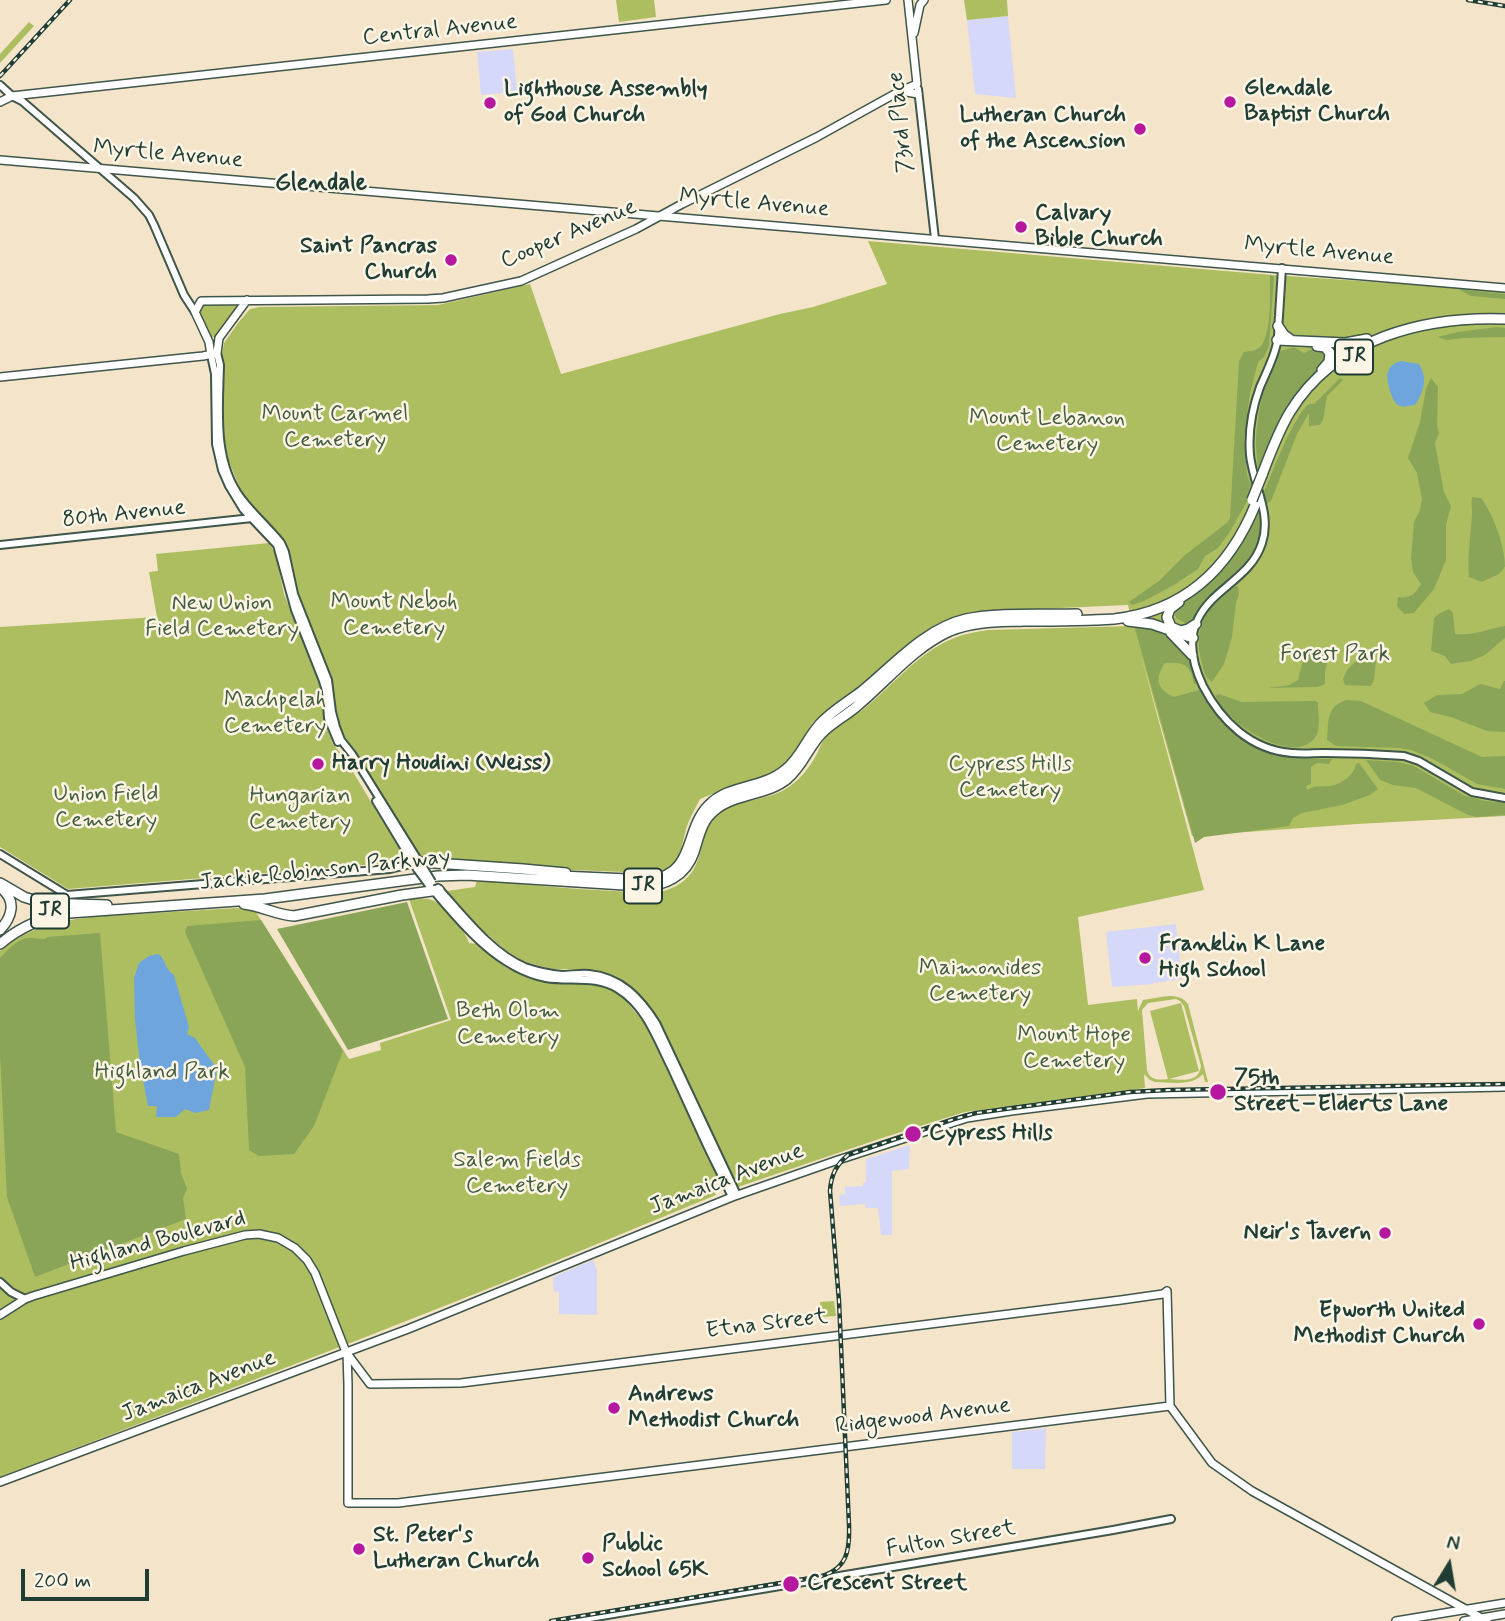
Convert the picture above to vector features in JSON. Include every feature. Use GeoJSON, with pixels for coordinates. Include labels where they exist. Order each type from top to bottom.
{"type":"FeatureCollection","features":[{"type":"Feature","properties":{"kind":"highway","name":"Jackie Robinson Parkway"},"geometry":{"type":"LineString","coordinates":[[0,937],[24,921],[52,911],[75,907],[251,895],[436,870],[646,880],[668,875],[688,852],[695,827],[708,805],[725,794],[770,780],[785,771],[817,727],[838,715],[926,645],[950,631],[984,623],[1129,617],[1166,604],[1193,589],[1211,575],[1241,536],[1283,425],[1303,394],[1342,358],[1386,335],[1418,326],[1445,321],[1505,319]]}},
{"type":"Feature","properties":{"kind":"highway","name":"Jackie Robinson Parkway"},"geometry":{"type":"LineString","coordinates":[[1263,478],[1285,431],[1299,409],[1322,382],[1354,356],[1383,342],[1428,329],[1464,324],[1505,324]]}},
{"type":"Feature","properties":{"kind":"highway"},"geometry":{"type":"LineString","coordinates":[[1278,326],[1291,340]]}},
{"type":"Feature","properties":{"kind":"highway"},"geometry":{"type":"LineString","coordinates":[[1277,342],[1291,340],[1348,343],[1386,335]]}},
{"type":"Feature","properties":{"kind":"highway"},"geometry":{"type":"LineString","coordinates":[[1277,342],[1321,346],[1329,352],[1328,364],[1303,394]]}},
{"type":"Feature","properties":{"kind":"highway","name":"Jackie Robinson Parkway"},"geometry":{"type":"LineString","coordinates":[[0,944],[26,926],[62,914],[207,904],[430,876],[658,885],[675,878],[688,865],[710,814],[724,804],[770,790],[782,783],[801,765],[821,734],[838,715],[924,639],[941,628],[960,621],[991,616],[1116,612],[1146,606],[1169,597],[1196,580],[1219,558],[1254,501]]}},
{"type":"Feature","properties":{"kind":"highway"},"geometry":{"type":"LineString","coordinates":[[1192,655],[1167,619],[1172,607],[1193,589]]}},
{"type":"Feature","properties":{"kind":"highway"},"geometry":{"type":"LineString","coordinates":[[1098,619],[1144,622],[1193,636]]}},
{"type":"Feature","properties":{"kind":"highway"},"geometry":{"type":"LineString","coordinates":[[1175,631],[1188,629],[1196,624]]}},
{"type":"Feature","properties":{"kind":"highway"},"geometry":{"type":"LineString","coordinates":[[418,865],[536,870],[589,876]]}},
{"type":"Feature","properties":{"kind":"highway"},"geometry":{"type":"LineString","coordinates":[[0,885],[29,899],[47,904],[107,905]]}},
{"type":"Feature","properties":{"kind":"highway"},"geometry":{"type":"LineString","coordinates":[[0,885],[12,904],[10,917],[0,930]]}},
{"type":"Feature","properties":{"kind":"highway"},"geometry":{"type":"LineString","coordinates":[[207,904],[251,905],[294,916],[433,887]]}},
{"type":"Feature","properties":{"kind":"highway"},"geometry":{"type":"LineString","coordinates":[[294,916],[286,910],[288,901],[324,891]]}},
{"type":"Feature","properties":{"kind":"main road","name":"Central Avenue"},"geometry":{"type":"LineString","coordinates":[[0,102],[12,96],[886,0]]}},
{"type":"Feature","properties":{"kind":"main road","name":"73rd Place"},"geometry":{"type":"LineString","coordinates":[[908,0],[917,84]]}},
{"type":"Feature","properties":{"kind":"main road"},"geometry":{"type":"LineString","coordinates":[[912,37],[916,30],[920,5],[924,0]]}},
{"type":"Feature","properties":{"kind":"main road","name":"Cooper Avenue"},"geometry":{"type":"LineString","coordinates":[[195,312],[201,302],[428,299],[521,281],[636,229],[917,84]]}},
{"type":"Feature","properties":{"kind":"main road"},"geometry":{"type":"LineString","coordinates":[[900,91],[918,94]]}},
{"type":"Feature","properties":{"kind":"main road","name":"Myrtle Avenue"},"geometry":{"type":"LineString","coordinates":[[0,160],[1505,288]]}},
{"type":"Feature","properties":{"kind":"main road"},"geometry":{"type":"LineString","coordinates":[[214,354],[219,338],[247,300]]}},
{"type":"Feature","properties":{"kind":"main road"},"geometry":{"type":"LineString","coordinates":[[195,312],[214,354]]}},
{"type":"Feature","properties":{"kind":"main road"},"geometry":{"type":"LineString","coordinates":[[207,338],[219,338]]}},
{"type":"Feature","properties":{"kind":"main road"},"geometry":{"type":"LineString","coordinates":[[0,377],[214,354]]}},
{"type":"Feature","properties":{"kind":"main road","name":"Jamaica Avenue"},"geometry":{"type":"LineString","coordinates":[[0,1482],[461,1308],[722,1200],[961,1120],[1147,1094],[1505,1087]]}},
{"type":"Feature","properties":{"kind":"main road","name":"Highland Boulevard"},"geometry":{"type":"LineString","coordinates":[[0,1315],[25,1299],[184,1251],[245,1235],[259,1234],[278,1238],[295,1248],[307,1260],[315,1273],[346,1352]]}},
{"type":"Feature","properties":{"kind":"main road","name":"Etna Street"},"geometry":{"type":"LineString","coordinates":[[346,1352],[370,1384],[461,1383],[1167,1292],[1170,1406]]}},
{"type":"Feature","properties":{"kind":"main road","name":"Ridgewood Avenue"},"geometry":{"type":"LineString","coordinates":[[346,1352],[348,1503],[398,1503],[1170,1406]]}},
{"type":"Feature","properties":{"kind":"main road"},"geometry":{"type":"LineString","coordinates":[[1170,1406],[1212,1463],[1251,1491],[1485,1619]]}},
{"type":"Feature","properties":{"kind":"main road"},"geometry":{"type":"LineString","coordinates":[[1396,1621],[1505,1603]]}},
{"type":"Feature","properties":{"kind":"main road"},"geometry":{"type":"LineString","coordinates":[[1464,1621],[1505,1614]]}},
{"type":"Feature","properties":{"kind":"street","name":"73rd Place"},"geometry":{"type":"LineString","coordinates":[[917,84],[934,239]]}},
{"type":"Feature","properties":{"kind":"street"},"geometry":{"type":"LineString","coordinates":[[0,85],[101,169],[149,215],[184,295],[195,312]]}},
{"type":"Feature","properties":{"kind":"street"},"geometry":{"type":"LineString","coordinates":[[1282,268],[1277,342],[1254,406],[1250,430],[1252,468],[1265,519],[1262,543],[1246,571],[1207,605],[1196,624],[1192,655],[1199,676],[1211,702],[1228,723],[1256,743],[1293,753],[1404,756],[1419,761],[1472,792],[1505,797]]}},
{"type":"Feature","properties":{"kind":"street"},"geometry":{"type":"LineString","coordinates":[[214,354],[216,444],[222,470],[243,509],[276,545],[295,610],[323,681],[328,718],[339,740],[433,887],[474,934],[522,971],[547,978],[590,979],[616,988],[629,997],[651,1026],[734,1196]]}},
{"type":"Feature","properties":{"kind":"street"},"geometry":{"type":"LineString","coordinates":[[214,354],[220,365],[220,443],[226,469],[239,496],[274,534],[285,552],[294,594],[328,680],[339,740]]}},
{"type":"Feature","properties":{"kind":"street","name":"80th Avenue"},"geometry":{"type":"LineString","coordinates":[[0,545],[251,518]]}},
{"type":"Feature","properties":{"kind":"street"},"geometry":{"type":"LineString","coordinates":[[0,854],[67,895],[418,865]]}},
{"type":"Feature","properties":{"kind":"street"},"geometry":{"type":"LineString","coordinates":[[433,887],[476,930],[512,960],[543,972],[563,975],[590,974],[607,978],[630,990],[656,1023],[734,1196]]}},
{"type":"Feature","properties":{"kind":"street"},"geometry":{"type":"LineString","coordinates":[[722,1200],[726,1184]]}},
{"type":"Feature","properties":{"kind":"street"},"geometry":{"type":"LineString","coordinates":[[0,1282],[25,1299]]}},
{"type":"Feature","properties":{"kind":"street","name":"Fulton Street"},"geometry":{"type":"LineString","coordinates":[[572,1621],[1171,1519]]}},
{"type":"Feature","properties":{"kind":"shaded area"},"geometry":{"type":"Polygon","coordinates":[[[1008,16],[1016,98],[975,94],[967,20],[1008,16]]]}},
{"type":"Feature","properties":{"kind":"shaded area"},"geometry":{"type":"Polygon","coordinates":[[[513,49],[517,92],[481,95],[477,52],[513,49]]]}},
{"type":"Feature","properties":{"kind":"shaded area","name":"Franklin K Lane High School"},"geometry":{"type":"Polygon","coordinates":[[[1176,924],[1182,979],[1112,987],[1106,932],[1176,924]]]}},
{"type":"Feature","properties":{"kind":"shaded area"},"geometry":{"type":"Polygon","coordinates":[[[910,1145],[909,1169],[892,1171],[892,1235],[881,1235],[878,1208],[866,1208],[865,1204],[840,1206],[839,1195],[845,1194],[845,1187],[863,1186],[866,1182],[866,1159],[910,1145]]]}},
{"type":"Feature","properties":{"kind":"shaded area"},"geometry":{"type":"Polygon","coordinates":[[[593,1260],[597,1269],[597,1315],[559,1314],[559,1292],[554,1291],[553,1277],[593,1260]]]}},
{"type":"Feature","properties":{"kind":"shaded area"},"geometry":{"type":"Polygon","coordinates":[[[1046,1428],[1045,1469],[1012,1469],[1012,1432],[1046,1428]]]}},
{"type":"Feature","properties":{"kind":"green space"},"geometry":{"type":"Polygon","coordinates":[[[616,0],[654,0],[656,17],[619,22],[616,0]]]}},
{"type":"Feature","properties":{"kind":"green space"},"geometry":{"type":"Polygon","coordinates":[[[964,0],[1007,0],[1008,16],[967,20],[964,0]]]}},
{"type":"Feature","properties":{"kind":"green space"},"geometry":{"type":"Polygon","coordinates":[[[29,22],[34,26],[0,63],[0,54],[29,22]]]}},
{"type":"Feature","properties":{"kind":"green space"},"geometry":{"type":"Polygon","coordinates":[[[868,241],[1273,275],[1505,291],[1505,816],[1192,836],[1141,655],[1204,890],[1078,917],[1088,1005],[1137,999],[1138,1011],[1143,1000],[1174,996],[1184,1000],[1188,1004],[1208,1082],[1205,1082],[1203,1074],[1193,1081],[1174,1083],[1155,1082],[1144,1074],[1145,1088],[965,1112],[738,1187],[653,1010],[642,997],[612,975],[593,970],[552,969],[522,961],[479,927],[447,891],[475,887],[477,880],[641,893],[667,890],[683,881],[693,870],[712,819],[730,807],[771,795],[794,783],[809,766],[831,732],[865,708],[928,652],[960,636],[988,630],[1133,626],[1128,605],[971,612],[939,623],[911,642],[836,706],[813,722],[798,751],[774,775],[700,799],[687,825],[678,858],[674,864],[661,871],[651,873],[546,869],[421,859],[340,727],[328,668],[295,587],[289,551],[277,532],[241,491],[227,457],[224,442],[222,353],[224,343],[250,309],[438,305],[530,284],[561,374],[813,307],[887,284],[868,241]],[[1176,999],[1148,1003],[1142,1010],[1147,1070],[1155,1079],[1168,1079],[1150,1011],[1181,1003],[1199,1071],[1169,1079],[1193,1078],[1200,1071],[1201,1066],[1184,1006],[1180,1001],[1176,999]]]}},
{"type":"Feature","properties":{"kind":"green space"},"geometry":{"type":"Polygon","coordinates":[[[1270,275],[1274,277],[1269,346],[1264,357],[1258,362],[1250,393],[1244,439],[1247,475],[1253,491],[1229,533],[1218,548],[1205,556],[1198,569],[1174,585],[1132,605],[1129,602],[1159,581],[1185,555],[1230,518],[1239,361],[1244,352],[1260,347],[1267,333],[1270,275]]]}},
{"type":"Feature","properties":{"kind":"green space"},"geometry":{"type":"Polygon","coordinates":[[[1458,289],[1505,294],[1505,299],[1471,296],[1458,289]]]}},
{"type":"Feature","properties":{"kind":"green space"},"geometry":{"type":"Polygon","coordinates":[[[231,302],[236,305],[235,312],[216,337],[211,337],[198,311],[204,303],[231,302]]]}},
{"type":"Feature","properties":{"kind":"green space"},"geometry":{"type":"Polygon","coordinates":[[[1505,328],[1505,337],[1447,340],[1437,337],[1458,332],[1505,328]]]}},
{"type":"Feature","properties":{"kind":"green space"},"geometry":{"type":"Polygon","coordinates":[[[1294,347],[1304,353],[1314,349],[1325,351],[1324,363],[1293,400],[1278,424],[1259,476],[1256,433],[1263,395],[1270,370],[1280,351],[1294,347]]]}},
{"type":"Feature","properties":{"kind":"green space"},"geometry":{"type":"Polygon","coordinates":[[[1340,378],[1343,380],[1327,396],[1320,425],[1309,426],[1309,413],[1297,434],[1271,501],[1267,503],[1263,494],[1296,421],[1309,404],[1314,404],[1340,378]]]}},
{"type":"Feature","properties":{"kind":"green space"},"geometry":{"type":"Polygon","coordinates":[[[1431,378],[1438,387],[1439,433],[1435,443],[1444,492],[1451,506],[1446,525],[1446,560],[1434,589],[1414,613],[1404,614],[1397,606],[1398,597],[1412,595],[1421,584],[1413,572],[1411,558],[1414,522],[1422,499],[1417,473],[1408,458],[1431,378]]]}},
{"type":"Feature","properties":{"kind":"green space"},"geometry":{"type":"Polygon","coordinates":[[[1472,497],[1481,498],[1490,512],[1501,540],[1505,566],[1501,572],[1482,582],[1469,577],[1472,497]]]}},
{"type":"Feature","properties":{"kind":"green space"},"geometry":{"type":"Polygon","coordinates":[[[1258,507],[1260,529],[1253,555],[1240,571],[1209,596],[1191,622],[1185,623],[1176,618],[1174,611],[1217,576],[1231,558],[1258,507]]]}},
{"type":"Feature","properties":{"kind":"green space"},"geometry":{"type":"Polygon","coordinates":[[[269,543],[276,555],[284,594],[321,688],[324,719],[333,744],[344,757],[400,850],[400,860],[68,889],[0,847],[0,627],[157,617],[149,572],[158,571],[156,554],[269,543]]]}},
{"type":"Feature","properties":{"kind":"green space"},"geometry":{"type":"Polygon","coordinates":[[[1238,586],[1232,637],[1224,664],[1212,682],[1205,674],[1200,653],[1201,628],[1214,605],[1228,590],[1238,586]]]}},
{"type":"Feature","properties":{"kind":"green space"},"geometry":{"type":"Polygon","coordinates":[[[1449,609],[1453,613],[1455,634],[1505,626],[1505,638],[1485,655],[1451,664],[1445,656],[1431,651],[1434,618],[1449,609]]]}},
{"type":"Feature","properties":{"kind":"green space"},"geometry":{"type":"Polygon","coordinates":[[[1134,625],[1152,627],[1172,637],[1184,651],[1192,667],[1197,683],[1194,684],[1188,668],[1177,663],[1165,663],[1159,674],[1159,683],[1168,694],[1174,697],[1199,690],[1215,713],[1232,729],[1269,752],[1282,756],[1332,759],[1329,764],[1317,763],[1311,767],[1311,784],[1306,786],[1307,790],[1343,781],[1359,763],[1378,789],[1370,795],[1342,805],[1302,813],[1293,818],[1289,826],[1204,837],[1195,843],[1134,625]]]}},
{"type":"Feature","properties":{"kind":"green space"},"geometry":{"type":"Polygon","coordinates":[[[1311,647],[1329,656],[1325,684],[1318,687],[1268,688],[1289,685],[1298,680],[1303,661],[1311,647]]]}},
{"type":"Feature","properties":{"kind":"green space"},"geometry":{"type":"Polygon","coordinates":[[[1364,653],[1376,661],[1371,686],[1345,685],[1343,679],[1347,670],[1364,653]]]}},
{"type":"Feature","properties":{"kind":"green space"},"geometry":{"type":"Polygon","coordinates":[[[1504,681],[1505,732],[1487,731],[1430,712],[1424,703],[1437,695],[1462,694],[1480,684],[1500,689],[1504,681]]]}},
{"type":"Feature","properties":{"kind":"green space"},"geometry":{"type":"Polygon","coordinates":[[[1215,695],[1242,702],[1316,701],[1319,728],[1316,737],[1302,746],[1289,747],[1258,736],[1230,716],[1215,695]]]}},
{"type":"Feature","properties":{"kind":"green space"},"geometry":{"type":"Polygon","coordinates":[[[1346,700],[1361,701],[1482,757],[1505,756],[1505,789],[1477,784],[1411,750],[1336,746],[1327,740],[1329,716],[1334,707],[1346,700]]]}},
{"type":"Feature","properties":{"kind":"green space"},"geometry":{"type":"Polygon","coordinates":[[[1366,760],[1414,766],[1465,796],[1505,803],[1505,815],[1468,815],[1416,788],[1380,780],[1366,760]]]}},
{"type":"Feature","properties":{"kind":"green space","name":"Highland Park"},"geometry":{"type":"Polygon","coordinates":[[[409,899],[430,899],[437,903],[454,918],[469,943],[477,944],[505,967],[528,978],[555,983],[587,983],[617,992],[646,1025],[719,1180],[714,1186],[716,1195],[358,1340],[0,1477],[0,951],[31,931],[84,918],[254,909],[349,1059],[381,1050],[380,1043],[451,1020],[409,899]]]}},
{"type":"Feature","properties":{"kind":"green space"},"geometry":{"type":"Polygon","coordinates":[[[407,902],[448,1019],[348,1050],[277,929],[407,902]]]}},
{"type":"Feature","properties":{"kind":"green space"},"geometry":{"type":"Polygon","coordinates":[[[261,920],[343,1051],[314,1126],[294,1154],[259,1156],[249,1150],[245,1067],[185,932],[187,926],[261,920]]]}},
{"type":"Feature","properties":{"kind":"green space"},"geometry":{"type":"Polygon","coordinates":[[[100,933],[116,1132],[179,1154],[181,1173],[187,1189],[183,1198],[186,1219],[35,1277],[7,1197],[0,1054],[0,958],[24,939],[100,933]]]}},
{"type":"Feature","properties":{"kind":"green space"},"geometry":{"type":"Polygon","coordinates":[[[834,1301],[836,1316],[821,1317],[820,1302],[834,1301]]]}},
{"type":"Feature","properties":{"kind":"water"},"geometry":{"type":"Polygon","coordinates":[[[1401,361],[1419,364],[1423,375],[1423,389],[1416,404],[1400,406],[1391,395],[1387,375],[1390,368],[1401,361]]]}},
{"type":"Feature","properties":{"kind":"water"},"geometry":{"type":"Polygon","coordinates":[[[158,954],[174,975],[189,1027],[187,1034],[195,1038],[217,1069],[209,1110],[195,1113],[185,1109],[176,1117],[156,1117],[157,1106],[148,1106],[140,1065],[134,978],[139,963],[158,954]]]}},
{"type":"Feature","properties":{"kind":"railway"},"geometry":{"type":"LineString","coordinates":[[0,76],[70,0]]}},
{"type":"Feature","properties":{"kind":"railway"},"geometry":{"type":"LineString","coordinates":[[1468,0],[1505,6]]}},
{"type":"Feature","properties":{"kind":"railway"},"geometry":{"type":"LineString","coordinates":[[551,1621],[818,1577],[835,1570],[845,1558],[849,1543],[849,1525],[839,1301],[830,1191],[835,1171],[848,1155],[976,1113],[1130,1092],[1505,1084]]}},
{"type":"Feature","properties":{"kind":"place","name":"Glendale Baptist Church"},"geometry":{"type":"Point","coordinates":[1230,102]}},
{"type":"Feature","properties":{"kind":"place","name":"Lighthouse Assembly of God Church"},"geometry":{"type":"Point","coordinates":[490,103]}},
{"type":"Feature","properties":{"kind":"place","name":"Lutheran Church of the Ascension"},"geometry":{"type":"Point","coordinates":[1140,129]}},
{"type":"Feature","properties":{"kind":"place","name":"Calvary Bible Church"},"geometry":{"type":"Point","coordinates":[1021,227]}},
{"type":"Feature","properties":{"kind":"place","name":"Saint Pancras Church"},"geometry":{"type":"Point","coordinates":[451,260]}},
{"type":"Feature","properties":{"kind":"place","name":"Harry Houdini (Weiss)"},"geometry":{"type":"Point","coordinates":[318,764]}},
{"type":"Feature","properties":{"kind":"place","name":"Franklin K Lane High School"},"geometry":{"type":"Point","coordinates":[1145,958]}},
{"type":"Feature","properties":{"kind":"place","name":"75th Street–Elderts Lane"},"geometry":{"type":"Point","coordinates":[1218,1092]}},
{"type":"Feature","properties":{"kind":"place","name":"Cypress Hills"},"geometry":{"type":"Point","coordinates":[913,1134]}},
{"type":"Feature","properties":{"kind":"place","name":"Neir's Tavern"},"geometry":{"type":"Point","coordinates":[1385,1233]}},
{"type":"Feature","properties":{"kind":"place","name":"Epworth United Methodist Church"},"geometry":{"type":"Point","coordinates":[1479,1324]}},
{"type":"Feature","properties":{"kind":"place","name":"Andrews Methodist Church"},"geometry":{"type":"Point","coordinates":[614,1408]}},
{"type":"Feature","properties":{"kind":"place","name":"St. Peter's Lutheran Church"},"geometry":{"type":"Point","coordinates":[359,1549]}},
{"type":"Feature","properties":{"kind":"place","name":"Public School 65K"},"geometry":{"type":"Point","coordinates":[588,1558]}},
{"type":"Feature","properties":{"kind":"place","name":"Crescent Street"},"geometry":{"type":"Point","coordinates":[791,1584]}},
{"type":"Feature","properties":{"kind":"district","name":"Glendale"},"geometry":{"type":"Point","coordinates":[321,184]}},
{"type":"Feature","properties":{"kind":"park label","name":"Mount Carmel Cemetery"},"geometry":{"type":"Point","coordinates":[335,428]}},
{"type":"Feature","properties":{"kind":"park label","name":"Mount Lebanon Cemetery"},"geometry":{"type":"Point","coordinates":[1047,432]}},
{"type":"Feature","properties":{"kind":"park label","name":"Mount Neboh Cemetery"},"geometry":{"type":"Point","coordinates":[394,616]}},
{"type":"Feature","properties":{"kind":"park label","name":"New Union Field Cemetery"},"geometry":{"type":"Point","coordinates":[222,617]}},
{"type":"Feature","properties":{"kind":"park label","name":"Forest Park"},"geometry":{"type":"Point","coordinates":[1335,655]}},
{"type":"Feature","properties":{"kind":"park label","name":"Machpelah Cemetery"},"geometry":{"type":"Point","coordinates":[275,714]}},
{"type":"Feature","properties":{"kind":"park label","name":"Cypress Hills Cemetery"},"geometry":{"type":"Point","coordinates":[1010,778]}},
{"type":"Feature","properties":{"kind":"park label","name":"Union Field Cemetery"},"geometry":{"type":"Point","coordinates":[106,808]}},
{"type":"Feature","properties":{"kind":"park label","name":"Hungarian Cemetery"},"geometry":{"type":"Point","coordinates":[300,810]}},
{"type":"Feature","properties":{"kind":"park label","name":"Maimonides Cemetery"},"geometry":{"type":"Point","coordinates":[980,982]}},
{"type":"Feature","properties":{"kind":"park label","name":"Beth Olom Cemetery"},"geometry":{"type":"Point","coordinates":[508,1025]}},
{"type":"Feature","properties":{"kind":"park label","name":"Mount Hope Cemetery"},"geometry":{"type":"Point","coordinates":[1074,1049]}},
{"type":"Feature","properties":{"kind":"park label","name":"Salem Fields Cemetery"},"geometry":{"type":"Point","coordinates":[517,1174]}}]}
